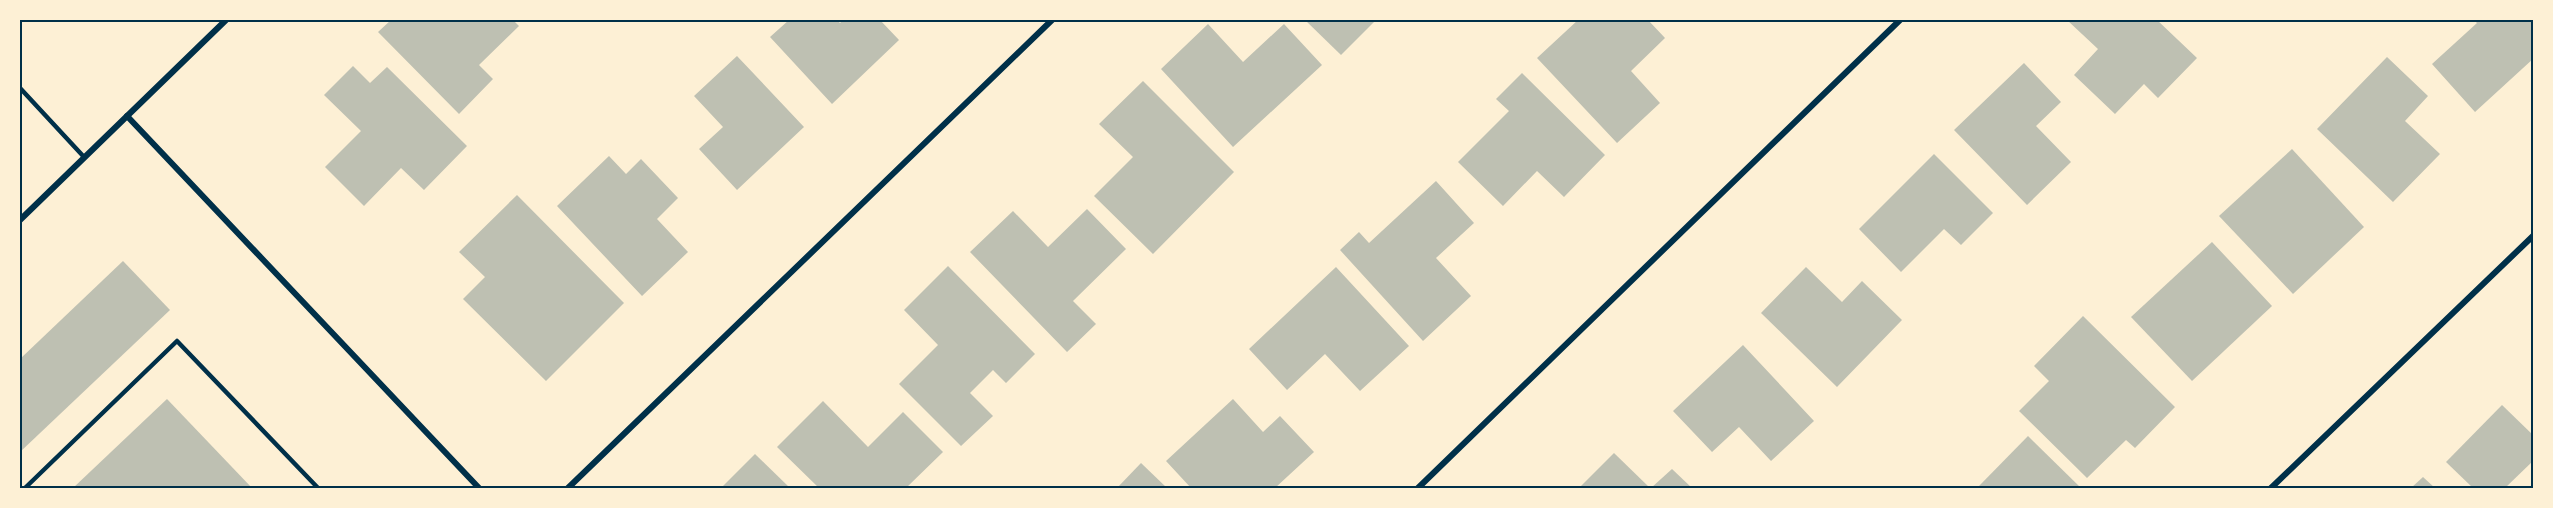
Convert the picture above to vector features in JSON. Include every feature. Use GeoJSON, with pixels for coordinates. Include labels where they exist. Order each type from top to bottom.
{"type":"FeatureCollection","features":[{"type":"Feature","properties":{"kind":"street"},"geometry":{"type":"LineString","coordinates":[[20,220],[226,20]]}},
{"type":"Feature","properties":{"kind":"street"},"geometry":{"type":"LineString","coordinates":[[568,489],[1052,20]]}},
{"type":"Feature","properties":{"kind":"street"},"geometry":{"type":"LineString","coordinates":[[1418,489],[1900,20]]}},
{"type":"Feature","properties":{"kind":"street"},"geometry":{"type":"LineString","coordinates":[[127,116],[479,489]]}},
{"type":"Feature","properties":{"kind":"street"},"geometry":{"type":"LineString","coordinates":[[2271,489],[2534,235]]}},
{"type":"Feature","properties":{"kind":"lane"},"geometry":{"type":"LineString","coordinates":[[20,88],[84,157]]}},
{"type":"Feature","properties":{"kind":"lane"},"geometry":{"type":"LineString","coordinates":[[25,489],[177,341],[318,489]]}},
{"type":"Feature","properties":{"kind":"building"},"geometry":{"type":"Polygon","coordinates":[[[391,20],[513,20],[519,26],[479,65],[493,79],[459,114],[378,32],[391,20]]]}},
{"type":"Feature","properties":{"kind":"building"},"geometry":{"type":"Polygon","coordinates":[[[789,20],[837,20],[840,23],[843,20],[880,20],[899,40],[832,104],[770,37],[789,20]]]}},
{"type":"Feature","properties":{"kind":"building"},"geometry":{"type":"Polygon","coordinates":[[[1305,20],[1376,20],[1341,55],[1305,20]]]}},
{"type":"Feature","properties":{"kind":"building"},"geometry":{"type":"Polygon","coordinates":[[[1578,20],[1648,20],[1665,38],[1631,71],[1660,103],[1617,143],[1537,58],[1578,20]]]}},
{"type":"Feature","properties":{"kind":"building"},"geometry":{"type":"Polygon","coordinates":[[[2067,20],[2157,20],[2197,58],[2158,98],[2144,84],[2115,114],[2074,75],[2098,49],[2067,20]]]}},
{"type":"Feature","properties":{"kind":"building"},"geometry":{"type":"Polygon","coordinates":[[[2474,20],[2534,20],[2534,58],[2475,112],[2432,64],[2477,23],[2474,20]]]}},
{"type":"Feature","properties":{"kind":"building"},"geometry":{"type":"Polygon","coordinates":[[[1208,24],[1243,62],[1284,24],[1322,65],[1233,147],[1161,69],[1208,24]]]}},
{"type":"Feature","properties":{"kind":"building"},"geometry":{"type":"Polygon","coordinates":[[[737,56],[804,127],[737,190],[699,149],[723,127],[694,96],[737,56]]]}},
{"type":"Feature","properties":{"kind":"building"},"geometry":{"type":"Polygon","coordinates":[[[2387,57],[2428,96],[2405,121],[2440,154],[2393,202],[2317,129],[2387,57]]]}},
{"type":"Feature","properties":{"kind":"building"},"geometry":{"type":"Polygon","coordinates":[[[2024,63],[2061,102],[2036,126],[2071,162],[2027,205],[1954,130],[2024,63]]]}},
{"type":"Feature","properties":{"kind":"building"},"geometry":{"type":"Polygon","coordinates":[[[353,66],[370,83],[387,67],[467,146],[424,190],[401,168],[364,206],[325,167],[361,131],[324,95],[353,66]]]}},
{"type":"Feature","properties":{"kind":"building"},"geometry":{"type":"Polygon","coordinates":[[[1522,73],[1605,155],[1564,197],[1537,171],[1503,206],[1458,162],[1509,111],[1496,99],[1522,73]]]}},
{"type":"Feature","properties":{"kind":"building"},"geometry":{"type":"Polygon","coordinates":[[[1143,81],[1234,172],[1153,254],[1094,196],[1133,157],[1099,124],[1143,81]]]}},
{"type":"Feature","properties":{"kind":"building"},"geometry":{"type":"Polygon","coordinates":[[[2292,149],[2364,227],[2293,294],[2219,216],[2292,149]]]}},
{"type":"Feature","properties":{"kind":"building"},"geometry":{"type":"Polygon","coordinates":[[[1934,154],[1993,213],[1961,245],[1944,229],[1901,272],[1859,229],[1934,154]]]}},
{"type":"Feature","properties":{"kind":"building"},"geometry":{"type":"Polygon","coordinates":[[[609,156],[626,174],[641,159],[678,198],[657,219],[688,252],[642,296],[557,206],[609,156]]]}},
{"type":"Feature","properties":{"kind":"building"},"geometry":{"type":"Polygon","coordinates":[[[1436,181],[1474,223],[1436,258],[1471,296],[1423,341],[1340,250],[1359,232],[1369,243],[1436,181]]]}},
{"type":"Feature","properties":{"kind":"building"},"geometry":{"type":"Polygon","coordinates":[[[517,195],[624,303],[546,381],[463,299],[485,277],[459,252],[517,195]]]}},
{"type":"Feature","properties":{"kind":"building"},"geometry":{"type":"Polygon","coordinates":[[[1087,209],[1126,249],[1073,301],[1096,324],[1067,352],[970,252],[1013,211],[1048,247],[1087,209]]]}},
{"type":"Feature","properties":{"kind":"building"},"geometry":{"type":"Polygon","coordinates":[[[2212,242],[2272,306],[2192,381],[2131,317],[2212,242]]]}},
{"type":"Feature","properties":{"kind":"building"},"geometry":{"type":"Polygon","coordinates":[[[123,261],[170,310],[20,452],[20,359],[123,261]]]}},
{"type":"Feature","properties":{"kind":"building"},"geometry":{"type":"Polygon","coordinates":[[[948,266],[1035,354],[1006,383],[993,370],[970,393],[993,416],[961,446],[899,384],[938,345],[904,310],[948,266]]]}},
{"type":"Feature","properties":{"kind":"building"},"geometry":{"type":"Polygon","coordinates":[[[1336,267],[1409,346],[1360,391],[1325,354],[1287,390],[1249,349],[1336,267]]]}},
{"type":"Feature","properties":{"kind":"building"},"geometry":{"type":"Polygon","coordinates":[[[1806,267],[1842,302],[1862,281],[1902,320],[1837,387],[1761,313],[1806,267]]]}},
{"type":"Feature","properties":{"kind":"building"},"geometry":{"type":"Polygon","coordinates":[[[2083,316],[2175,407],[2135,448],[2126,440],[2087,478],[2019,411],[2049,381],[2034,366],[2083,316]]]}},
{"type":"Feature","properties":{"kind":"building"},"geometry":{"type":"Polygon","coordinates":[[[1743,345],[1814,421],[1771,461],[1739,427],[1712,452],[1673,411],[1743,345]]]}},
{"type":"Feature","properties":{"kind":"building"},"geometry":{"type":"Polygon","coordinates":[[[167,399],[252,488],[73,488],[167,399]]]}},
{"type":"Feature","properties":{"kind":"building"},"geometry":{"type":"Polygon","coordinates":[[[1233,399],[1263,432],[1280,416],[1314,452],[1275,488],[1191,488],[1166,461],[1233,399]]]}},
{"type":"Feature","properties":{"kind":"building"},"geometry":{"type":"Polygon","coordinates":[[[823,401],[868,447],[903,412],[943,452],[906,488],[819,488],[777,447],[823,401]]]}},
{"type":"Feature","properties":{"kind":"building"},"geometry":{"type":"Polygon","coordinates":[[[2502,405],[2534,436],[2534,460],[2505,488],[2473,488],[2446,462],[2502,405]]]}},
{"type":"Feature","properties":{"kind":"building"},"geometry":{"type":"Polygon","coordinates":[[[2028,436],[2081,488],[1982,488],[1979,486],[2028,436]]]}},
{"type":"Feature","properties":{"kind":"building"},"geometry":{"type":"Polygon","coordinates":[[[1614,453],[1650,488],[1579,488],[1614,453]]]}},
{"type":"Feature","properties":{"kind":"building"},"geometry":{"type":"Polygon","coordinates":[[[755,454],[790,488],[721,488],[755,454]]]}},
{"type":"Feature","properties":{"kind":"building"},"geometry":{"type":"Polygon","coordinates":[[[1141,463],[1167,488],[1117,488],[1141,463]]]}},
{"type":"Feature","properties":{"kind":"building"},"geometry":{"type":"Polygon","coordinates":[[[1672,469],[1692,488],[1651,488],[1672,469]]]}},
{"type":"Feature","properties":{"kind":"building"},"geometry":{"type":"Polygon","coordinates":[[[2423,477],[2435,488],[2411,488],[2423,477]]]}}]}
